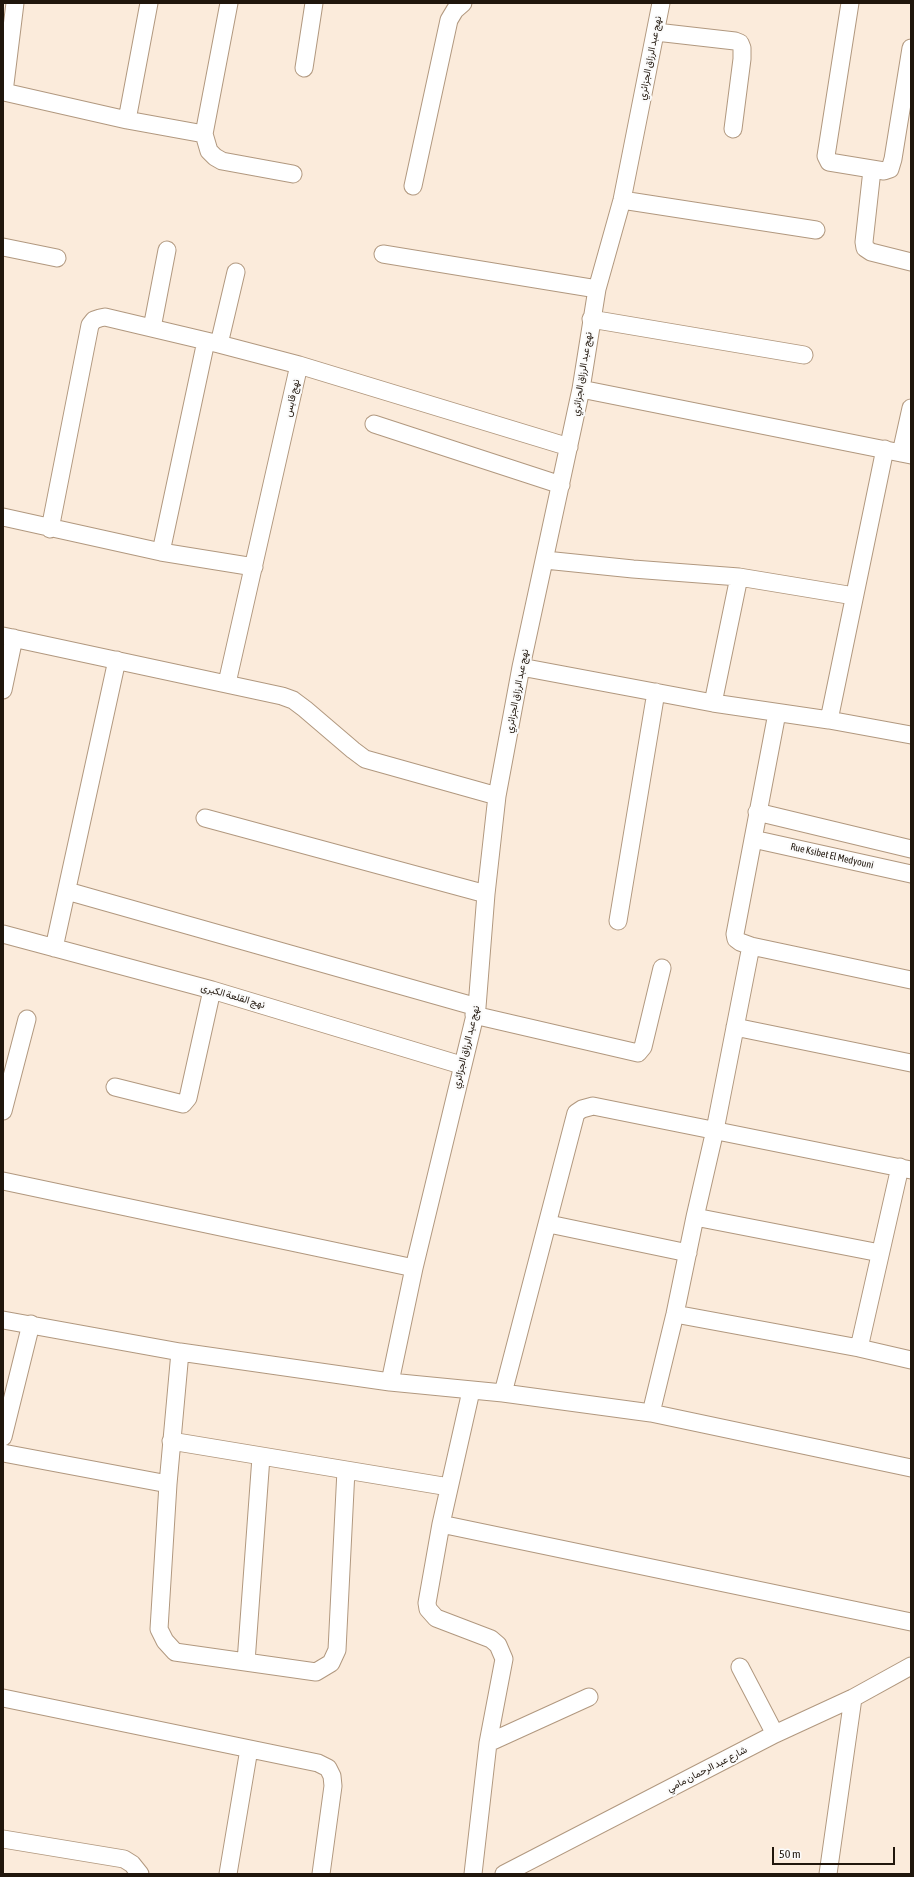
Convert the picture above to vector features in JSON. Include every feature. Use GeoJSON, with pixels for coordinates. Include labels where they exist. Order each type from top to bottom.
{"type":"FeatureCollection","features":[{"type":"Feature","properties":{"kind":"street"},"geometry":{"type":"LineString","coordinates":[[15,3],[4,95],[204,134]]}},
{"type":"Feature","properties":{"kind":"street"},"geometry":{"type":"LineString","coordinates":[[127,120],[149,3]]}},
{"type":"Feature","properties":{"kind":"street"},"geometry":{"type":"LineString","coordinates":[[229,3],[204,134],[209,151],[222,161],[293,174]]}},
{"type":"Feature","properties":{"kind":"street"},"geometry":{"type":"LineString","coordinates":[[304,68],[314,3]]}},
{"type":"Feature","properties":{"kind":"street"},"geometry":{"type":"LineString","coordinates":[[414,186],[449,20],[455,10],[463,3]]}},
{"type":"Feature","properties":{"kind":"street","name":"نهج عبد الرزاق الجزائري"},"geometry":{"type":"LineString","coordinates":[[390,1382],[414,1268],[475,1011],[497,796],[521,667],[581,390],[591,319],[597,289],[622,200],[661,3]]}},
{"type":"Feature","properties":{"kind":"street"},"geometry":{"type":"LineString","coordinates":[[850,3],[826,159],[829,162],[884,172],[890,169],[893,159],[911,48]]}},
{"type":"Feature","properties":{"kind":"street"},"geometry":{"type":"LineString","coordinates":[[656,32],[735,41],[740,43],[742,48],[742,59],[733,129]]}},
{"type":"Feature","properties":{"kind":"street"},"geometry":{"type":"LineString","coordinates":[[872,170],[864,242],[865,248],[871,252],[911,262]]}},
{"type":"Feature","properties":{"kind":"street"},"geometry":{"type":"LineString","coordinates":[[622,200],[816,230]]}},
{"type":"Feature","properties":{"kind":"street"},"geometry":{"type":"LineString","coordinates":[[3,247],[57,258]]}},
{"type":"Feature","properties":{"kind":"street"},"geometry":{"type":"LineString","coordinates":[[152,328],[167,250]]}},
{"type":"Feature","properties":{"kind":"street"},"geometry":{"type":"LineString","coordinates":[[383,254],[597,289]]}},
{"type":"Feature","properties":{"kind":"street"},"geometry":{"type":"LineString","coordinates":[[161,552],[212,342],[236,272]]}},
{"type":"Feature","properties":{"kind":"street"},"geometry":{"type":"LineString","coordinates":[[50,529],[90,325],[94,320],[105,317],[212,342],[299,365]]}},
{"type":"Feature","properties":{"kind":"street"},"geometry":{"type":"LineString","coordinates":[[591,319],[804,355]]}},
{"type":"Feature","properties":{"kind":"street","name":"نهج قابس"},"geometry":{"type":"LineString","coordinates":[[227,683],[299,365],[569,447]]}},
{"type":"Feature","properties":{"kind":"street"},"geometry":{"type":"LineString","coordinates":[[581,390],[884,448],[906,454],[911,408]]}},
{"type":"Feature","properties":{"kind":"street"},"geometry":{"type":"LineString","coordinates":[[374,424],[561,485]]}},
{"type":"Feature","properties":{"kind":"street"},"geometry":{"type":"LineString","coordinates":[[829,720],[884,448]]}},
{"type":"Feature","properties":{"kind":"street"},"geometry":{"type":"LineString","coordinates":[[3,518],[161,552],[254,567]]}},
{"type":"Feature","properties":{"kind":"street"},"geometry":{"type":"LineString","coordinates":[[545,560],[640,570],[738,577],[854,596]]}},
{"type":"Feature","properties":{"kind":"street"},"geometry":{"type":"LineString","coordinates":[[713,703],[738,577]]}},
{"type":"Feature","properties":{"kind":"street"},"geometry":{"type":"LineString","coordinates":[[3,690],[9,637],[227,683],[293,700],[365,759],[497,796]]}},
{"type":"Feature","properties":{"kind":"street"},"geometry":{"type":"LineString","coordinates":[[54,948],[118,660]]}},
{"type":"Feature","properties":{"kind":"street"},"geometry":{"type":"LineString","coordinates":[[521,667],[713,703],[911,734]]}},
{"type":"Feature","properties":{"kind":"street"},"geometry":{"type":"LineString","coordinates":[[618,921],[656,692]]}},
{"type":"Feature","properties":{"kind":"street"},"geometry":{"type":"LineString","coordinates":[[777,713],[757,812],[735,934],[736,939],[751,946],[911,980]]}},
{"type":"Feature","properties":{"kind":"street"},"geometry":{"type":"LineString","coordinates":[[757,812],[911,849]]}},
{"type":"Feature","properties":{"kind":"street"},"geometry":{"type":"LineString","coordinates":[[205,818],[486,894]]}},
{"type":"Feature","properties":{"kind":"street","name":"Rue Ksibet El Medyouni"},"geometry":{"type":"LineString","coordinates":[[753,838],[911,874]]}},
{"type":"Feature","properties":{"kind":"street"},"geometry":{"type":"LineString","coordinates":[[67,891],[475,1011],[638,1053],[642,1047],[662,968]]}},
{"type":"Feature","properties":{"kind":"street","name":"نهج القلعة الكبرى"},"geometry":{"type":"LineString","coordinates":[[3,934],[212,990],[461,1065]]}},
{"type":"Feature","properties":{"kind":"street"},"geometry":{"type":"LineString","coordinates":[[651,1413],[675,1314],[715,1130],[751,946]]}},
{"type":"Feature","properties":{"kind":"street"},"geometry":{"type":"LineString","coordinates":[[115,1087],[183,1104],[188,1098],[212,990]]}},
{"type":"Feature","properties":{"kind":"street"},"geometry":{"type":"LineString","coordinates":[[3,1112],[7,1072],[26,1019]]}},
{"type":"Feature","properties":{"kind":"street"},"geometry":{"type":"LineString","coordinates":[[735,1028],[911,1063]]}},
{"type":"Feature","properties":{"kind":"street"},"geometry":{"type":"LineString","coordinates":[[503,1393],[549,1224],[576,1113],[579,1110],[593,1106],[906,1169],[880,1253],[859,1348]]}},
{"type":"Feature","properties":{"kind":"street"},"geometry":{"type":"LineString","coordinates":[[3,1182],[414,1268]]}},
{"type":"Feature","properties":{"kind":"street"},"geometry":{"type":"LineString","coordinates":[[695,1217],[880,1253]]}},
{"type":"Feature","properties":{"kind":"street"},"geometry":{"type":"LineString","coordinates":[[549,1224],[688,1253]]}},
{"type":"Feature","properties":{"kind":"street"},"geometry":{"type":"LineString","coordinates":[[675,1314],[859,1348],[911,1360]]}},
{"type":"Feature","properties":{"kind":"street"},"geometry":{"type":"LineString","coordinates":[[3,1320],[180,1352],[390,1382],[503,1393],[651,1413],[911,1468]]}},
{"type":"Feature","properties":{"kind":"street"},"geometry":{"type":"LineString","coordinates":[[3,1437],[31,1324]]}},
{"type":"Feature","properties":{"kind":"street"},"geometry":{"type":"LineString","coordinates":[[180,1352],[171,1441],[159,1629],[165,1642],[175,1652],[316,1672],[331,1663],[337,1650],[346,1470]]}},
{"type":"Feature","properties":{"kind":"street"},"geometry":{"type":"LineString","coordinates":[[471,1391],[441,1524],[427,1603],[428,1609],[436,1618],[491,1639],[498,1645],[504,1659],[488,1743],[473,1874]]}},
{"type":"Feature","properties":{"kind":"street"},"geometry":{"type":"LineString","coordinates":[[171,1441],[449,1487]]}},
{"type":"Feature","properties":{"kind":"street"},"geometry":{"type":"LineString","coordinates":[[3,1452],[168,1484]]}},
{"type":"Feature","properties":{"kind":"street"},"geometry":{"type":"LineString","coordinates":[[246,1662],[261,1457]]}},
{"type":"Feature","properties":{"kind":"street"},"geometry":{"type":"LineString","coordinates":[[441,1524],[911,1622]]}},
{"type":"Feature","properties":{"kind":"street","name":"شارع عبد الرحمان مامي"},"geometry":{"type":"LineString","coordinates":[[504,1874],[775,1734],[853,1698],[911,1666]]}},
{"type":"Feature","properties":{"kind":"street"},"geometry":{"type":"LineString","coordinates":[[740,1667],[775,1734]]}},
{"type":"Feature","properties":{"kind":"street"},"geometry":{"type":"LineString","coordinates":[[488,1743],[589,1697]]}},
{"type":"Feature","properties":{"kind":"street"},"geometry":{"type":"LineString","coordinates":[[3,1698],[318,1763],[328,1768],[332,1776],[333,1786],[321,1874]]}},
{"type":"Feature","properties":{"kind":"street"},"geometry":{"type":"LineString","coordinates":[[828,1874],[853,1698]]}},
{"type":"Feature","properties":{"kind":"street"},"geometry":{"type":"LineString","coordinates":[[228,1874],[249,1749]]}},
{"type":"Feature","properties":{"kind":"street"},"geometry":{"type":"LineString","coordinates":[[3,1839],[124,1859],[132,1864],[140,1874]]}}]}
